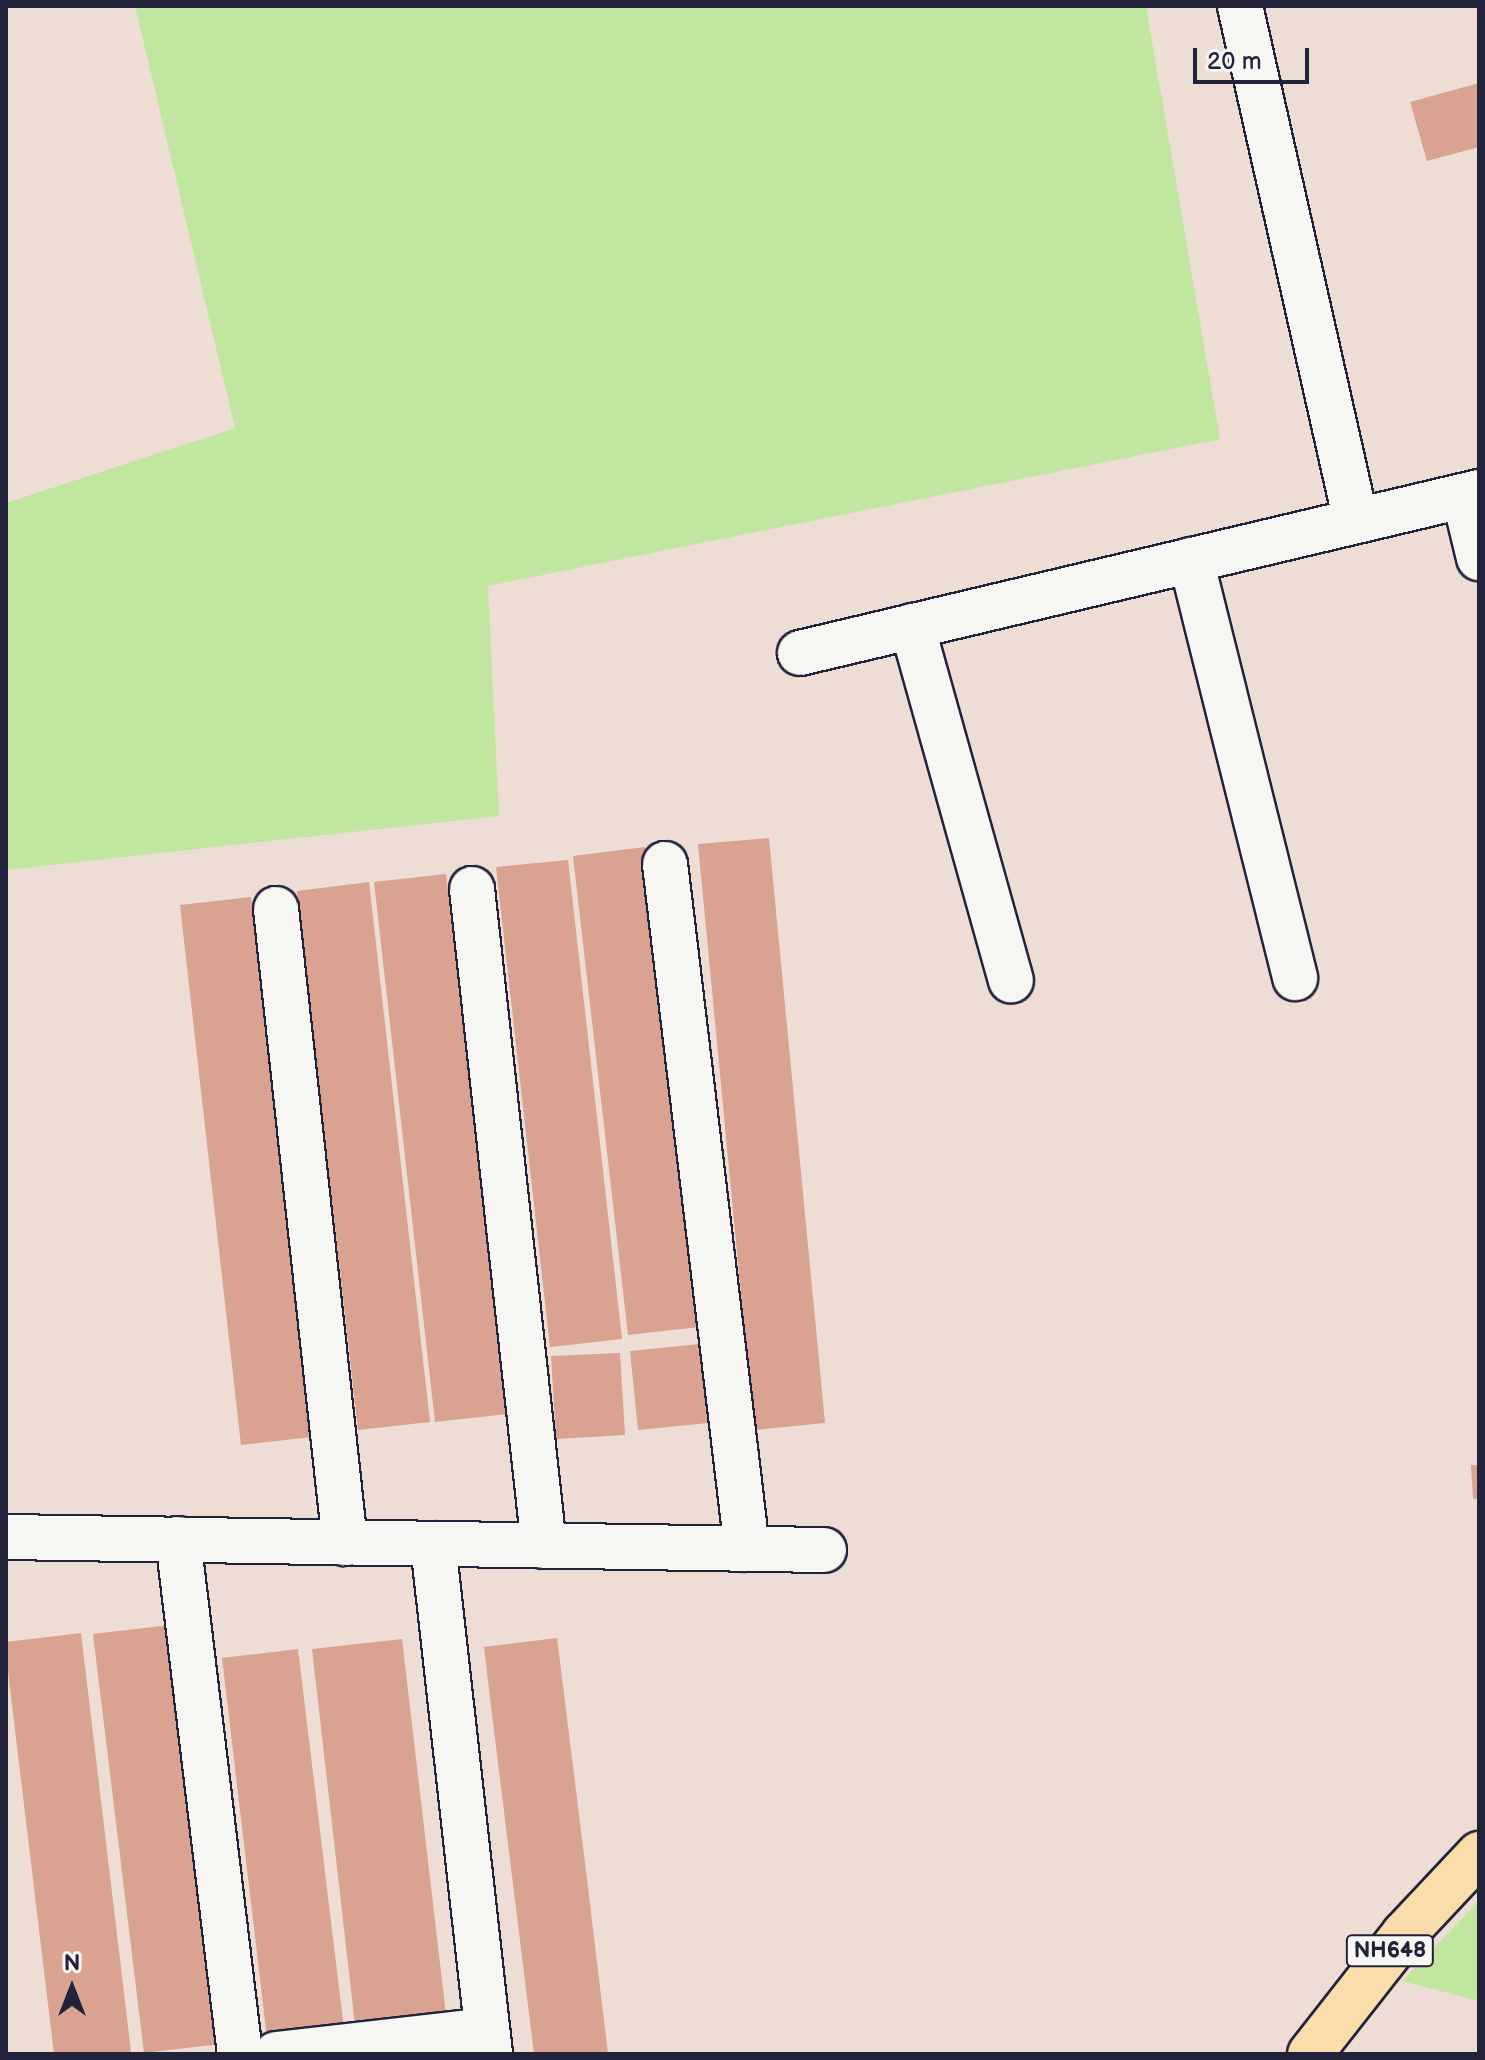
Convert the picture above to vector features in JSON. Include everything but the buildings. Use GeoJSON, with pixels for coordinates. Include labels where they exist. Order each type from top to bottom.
{"type":"FeatureCollection","features":[{"type":"Feature","properties":{"kind":"highway","name":"NH648"},"geometry":{"type":"LineString","coordinates":[[1310,2054],[1404,1934],[1479,1854]]}},
{"type":"Feature","properties":{"kind":"street"},"geometry":{"type":"LineString","coordinates":[[1240,6],[1356,521]]}},
{"type":"Feature","properties":{"kind":"street"},"geometry":{"type":"LineString","coordinates":[[800,653],[1472,494],[1479,558]]}},
{"type":"Feature","properties":{"kind":"street"},"geometry":{"type":"LineString","coordinates":[[1191,560],[1295,978]]}},
{"type":"Feature","properties":{"kind":"street"},"geometry":{"type":"LineString","coordinates":[[912,626],[1011,980]]}},
{"type":"Feature","properties":{"kind":"street"},"geometry":{"type":"LineString","coordinates":[[665,864],[747,1549]]}},
{"type":"Feature","properties":{"kind":"street"},"geometry":{"type":"LineString","coordinates":[[472,889],[544,1546]]}},
{"type":"Feature","properties":{"kind":"street"},"geometry":{"type":"LineString","coordinates":[[276,909],[345,1543]]}},
{"type":"Feature","properties":{"kind":"street"},"geometry":{"type":"LineString","coordinates":[[6,1537],[824,1550]]}},
{"type":"Feature","properties":{"kind":"street"},"geometry":{"type":"LineString","coordinates":[[178,1539],[240,2054]]}},
{"type":"Feature","properties":{"kind":"street"},"geometry":{"type":"LineString","coordinates":[[276,2054],[489,2042],[433,1544]]}},
{"type":"Feature","properties":{"kind":"green space"},"geometry":{"type":"Polygon","coordinates":[[[135,6],[1146,6],[1220,439],[488,586],[499,816],[6,870],[6,503],[235,428],[135,6]]]}},
{"type":"Feature","properties":{"kind":"green space"},"geometry":{"type":"Polygon","coordinates":[[[1479,1901],[1479,2001],[1402,1981],[1479,1901]]]}}]}
